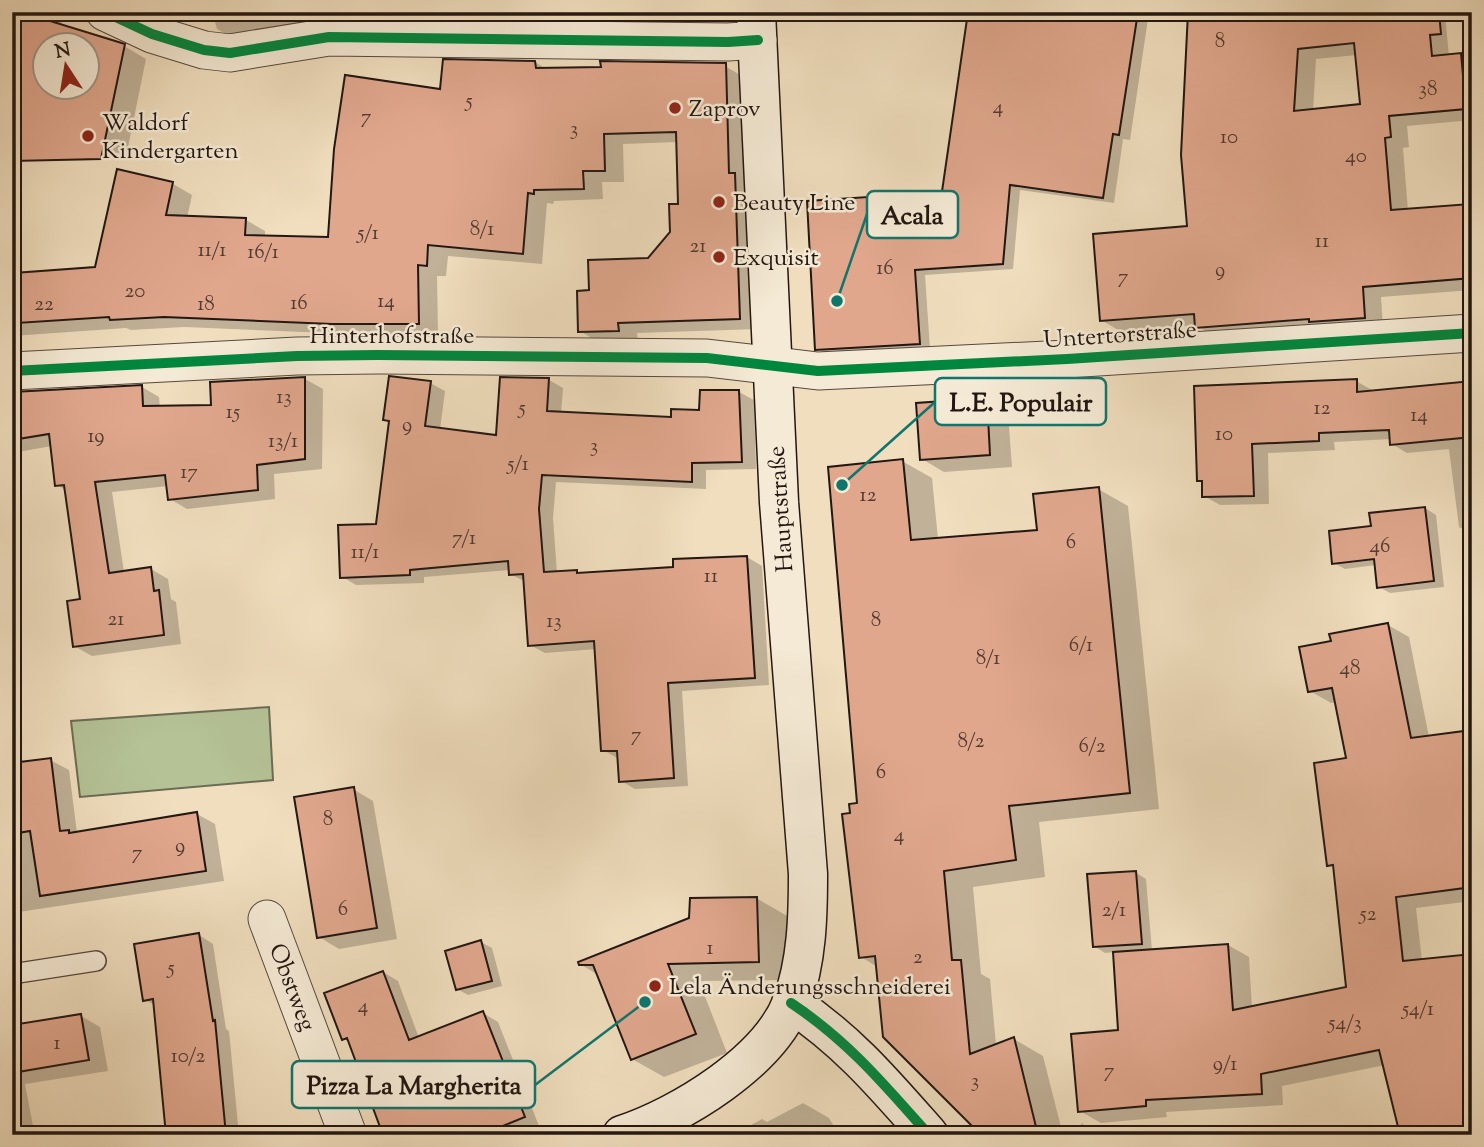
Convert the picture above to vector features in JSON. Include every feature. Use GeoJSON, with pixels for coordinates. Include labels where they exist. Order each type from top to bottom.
{"type":"FeatureCollection","features":[{"type":"Feature","properties":{"kind":"main road","name":"Hauptstraße"},"geometry":{"type":"LineString","coordinates":[[622,1135],[668,1116],[701,1097],[751,1059],[772,1034],[791,1003],[804,947],[808,874],[787,620],[771,367],[757,26]]}},
{"type":"Feature","properties":{"kind":"main road"},"geometry":{"type":"LineString","coordinates":[[791,1003],[824,1025],[866,1063],[929,1135]]}},
{"type":"Feature","properties":{"kind":"street"},"geometry":{"type":"LineString","coordinates":[[105,12],[152,34],[204,50],[230,53],[329,37],[728,42],[757,26]]}},
{"type":"Feature","properties":{"kind":"street","name":"Untertorstraße"},"geometry":{"type":"LineString","coordinates":[[771,367],[818,371],[924,367],[1472,333]]}},
{"type":"Feature","properties":{"kind":"street","name":"Hinterhofstraße"},"geometry":{"type":"LineString","coordinates":[[12,371],[297,356],[707,358],[771,367]]}},
{"type":"Feature","properties":{"kind":"street","name":"Obstweg"},"geometry":{"type":"LineString","coordinates":[[267,919],[348,1135]]}},
{"type":"Feature","properties":{"kind":"lane"},"geometry":{"type":"LineString","coordinates":[[12,974],[96,961]]}},
{"type":"Feature","properties":{"kind":"green space"},"geometry":{"type":"Polygon","coordinates":[[[269,707],[273,780],[80,797],[71,721],[269,707]]]}},
{"type":"Feature","properties":{"kind":"building"},"geometry":{"type":"Polygon","coordinates":[[[12,12],[21,12],[86,32],[32,32],[32,102],[102,102],[102,37],[125,44],[101,159],[12,161],[12,12]]]}},
{"type":"Feature","properties":{"kind":"building"},"geometry":{"type":"Polygon","coordinates":[[[484,12],[528,12],[529,19],[485,18],[484,12]]]}},
{"type":"Feature","properties":{"kind":"building"},"geometry":{"type":"Polygon","coordinates":[[[590,12],[725,12],[725,21],[592,19],[590,12]]]}},
{"type":"Feature","properties":{"kind":"building"},"geometry":{"type":"Polygon","coordinates":[[[968,12],[1138,12],[1119,135],[1113,134],[1103,198],[1010,185],[1003,264],[915,270],[920,344],[815,350],[807,201],[868,197],[870,232],[937,226],[968,12]]]}},
{"type":"Feature","properties":{"kind":"building"},"geometry":{"type":"Polygon","coordinates":[[[1188,12],[1439,12],[1441,34],[1430,35],[1432,56],[1461,53],[1466,109],[1389,116],[1391,137],[1385,138],[1391,210],[1470,204],[1472,278],[1363,287],[1365,318],[1309,322],[1309,319],[1195,328],[1194,314],[1100,321],[1093,234],[1187,226],[1181,155],[1188,12]],[[1354,43],[1298,49],[1294,111],[1360,104],[1354,43]]]}},
{"type":"Feature","properties":{"kind":"building"},"geometry":{"type":"Polygon","coordinates":[[[443,59],[535,61],[536,68],[601,67],[600,61],[726,63],[729,173],[735,173],[740,319],[618,323],[619,331],[578,332],[577,291],[589,290],[588,260],[648,258],[670,232],[669,204],[678,204],[676,132],[604,134],[605,171],[583,171],[584,189],[534,190],[534,194],[528,193],[523,254],[428,245],[427,266],[418,265],[419,324],[332,324],[164,317],[110,320],[109,317],[17,323],[14,273],[95,267],[117,169],[173,182],[166,215],[246,218],[245,235],[328,237],[334,149],[345,75],[440,89],[443,59]]]}},
{"type":"Feature","properties":{"kind":"building"},"geometry":{"type":"Polygon","coordinates":[[[389,376],[431,381],[425,426],[496,435],[500,377],[549,378],[547,411],[671,417],[671,409],[699,410],[700,390],[739,390],[742,462],[692,463],[692,482],[542,475],[539,509],[544,572],[577,570],[577,573],[673,567],[673,559],[747,556],[755,678],[668,683],[674,778],[619,782],[617,751],[601,751],[594,641],[528,646],[523,574],[509,575],[508,561],[410,570],[410,575],[340,578],[338,525],[376,524],[389,421],[383,420],[389,376]]]}},
{"type":"Feature","properties":{"kind":"building"},"geometry":{"type":"Polygon","coordinates":[[[305,377],[305,459],[257,465],[258,490],[168,500],[165,475],[95,482],[109,573],[151,567],[154,591],[159,590],[164,635],[73,647],[67,601],[80,599],[64,485],[55,486],[49,434],[12,440],[12,392],[142,385],[143,406],[211,405],[210,382],[305,377]]]}},
{"type":"Feature","properties":{"kind":"building"},"geometry":{"type":"Polygon","coordinates":[[[1357,379],[1357,392],[1472,381],[1472,437],[1390,445],[1389,430],[1319,433],[1319,441],[1252,444],[1254,496],[1202,497],[1202,481],[1197,481],[1194,386],[1357,379]]]}},
{"type":"Feature","properties":{"kind":"building"},"geometry":{"type":"Polygon","coordinates":[[[987,398],[990,455],[920,460],[916,403],[987,398]]]}},
{"type":"Feature","properties":{"kind":"building"},"geometry":{"type":"Polygon","coordinates":[[[903,459],[911,540],[1037,530],[1033,494],[1099,487],[1130,793],[1009,806],[1016,860],[944,871],[952,960],[961,960],[970,1054],[1014,1037],[1038,1135],[981,1135],[883,1037],[875,956],[859,958],[842,814],[850,813],[849,804],[857,803],[828,467],[903,459]]]}},
{"type":"Feature","properties":{"kind":"building"},"geometry":{"type":"Polygon","coordinates":[[[1425,507],[1434,581],[1377,588],[1374,559],[1332,564],[1329,531],[1371,526],[1369,513],[1425,507]]]}},
{"type":"Feature","properties":{"kind":"building"},"geometry":{"type":"Polygon","coordinates":[[[1388,623],[1411,738],[1472,730],[1472,887],[1396,897],[1403,961],[1472,954],[1472,1135],[1400,1135],[1379,1050],[1261,1074],[1262,1094],[1146,1100],[1146,1106],[1078,1112],[1071,1034],[1118,1030],[1113,952],[1228,944],[1233,1010],[1346,987],[1333,865],[1327,866],[1314,763],[1346,758],[1332,688],[1308,692],[1299,647],[1331,641],[1329,634],[1388,623]]]}},
{"type":"Feature","properties":{"kind":"building"},"geometry":{"type":"Polygon","coordinates":[[[51,758],[60,831],[69,830],[69,833],[197,812],[206,871],[40,896],[30,831],[12,834],[12,763],[51,758]]]}},
{"type":"Feature","properties":{"kind":"building"},"geometry":{"type":"Polygon","coordinates":[[[354,787],[377,928],[317,938],[294,797],[354,787]]]}},
{"type":"Feature","properties":{"kind":"building"},"geometry":{"type":"Polygon","coordinates":[[[1136,871],[1142,944],[1093,947],[1087,874],[1136,871]]]}},
{"type":"Feature","properties":{"kind":"building"},"geometry":{"type":"Polygon","coordinates":[[[757,897],[759,962],[668,964],[696,1034],[631,1060],[593,965],[579,965],[578,962],[689,918],[690,898],[757,897]]]}},
{"type":"Feature","properties":{"kind":"building"},"geometry":{"type":"Polygon","coordinates":[[[199,933],[213,1021],[215,1020],[226,1135],[166,1135],[153,999],[143,1001],[134,944],[199,933]]]}},
{"type":"Feature","properties":{"kind":"building"},"geometry":{"type":"Polygon","coordinates":[[[481,940],[492,981],[456,990],[445,951],[481,940]]]}},
{"type":"Feature","properties":{"kind":"building"},"geometry":{"type":"Polygon","coordinates":[[[383,971],[409,1040],[483,1011],[525,1117],[480,1135],[383,1135],[347,1038],[342,1040],[324,993],[383,971]]]}},
{"type":"Feature","properties":{"kind":"building"},"geometry":{"type":"Polygon","coordinates":[[[81,1014],[89,1060],[12,1073],[12,1025],[81,1014]]]}},
{"type":"Feature","properties":{"kind":"cycle path"},"geometry":{"type":"LineString","coordinates":[[105,12],[152,34],[204,50],[230,53],[329,37],[728,42],[758,40]]}},
{"type":"Feature","properties":{"kind":"cycle path"},"geometry":{"type":"LineString","coordinates":[[12,371],[297,356],[378,355],[707,358],[818,371],[1067,359],[1472,333]]}},
{"type":"Feature","properties":{"kind":"cycle path"},"geometry":{"type":"LineString","coordinates":[[791,1003],[848,1048],[929,1135]]}},
{"type":"Feature","properties":{"kind":"place","name":"Zaprov"},"geometry":{"type":"Point","coordinates":[675,108]}},
{"type":"Feature","properties":{"kind":"place","name":"Waldorf Kindergarten"},"geometry":{"type":"Point","coordinates":[88,136]}},
{"type":"Feature","properties":{"kind":"place","name":"Beauty Line"},"geometry":{"type":"Point","coordinates":[719,202]}},
{"type":"Feature","properties":{"kind":"place","name":"Exquisit"},"geometry":{"type":"Point","coordinates":[719,257]}},
{"type":"Feature","properties":{"kind":"place","name":"Acala"},"geometry":{"type":"Point","coordinates":[837,301]}},
{"type":"Feature","properties":{"kind":"place","name":"L.E. Populair"},"geometry":{"type":"Point","coordinates":[842,485]}},
{"type":"Feature","properties":{"kind":"place","name":"Lela Änderungsschneiderei"},"geometry":{"type":"Point","coordinates":[655,986]}},
{"type":"Feature","properties":{"kind":"place","name":"Pizza La Margherita"},"geometry":{"type":"Point","coordinates":[645,1002]}}]}
